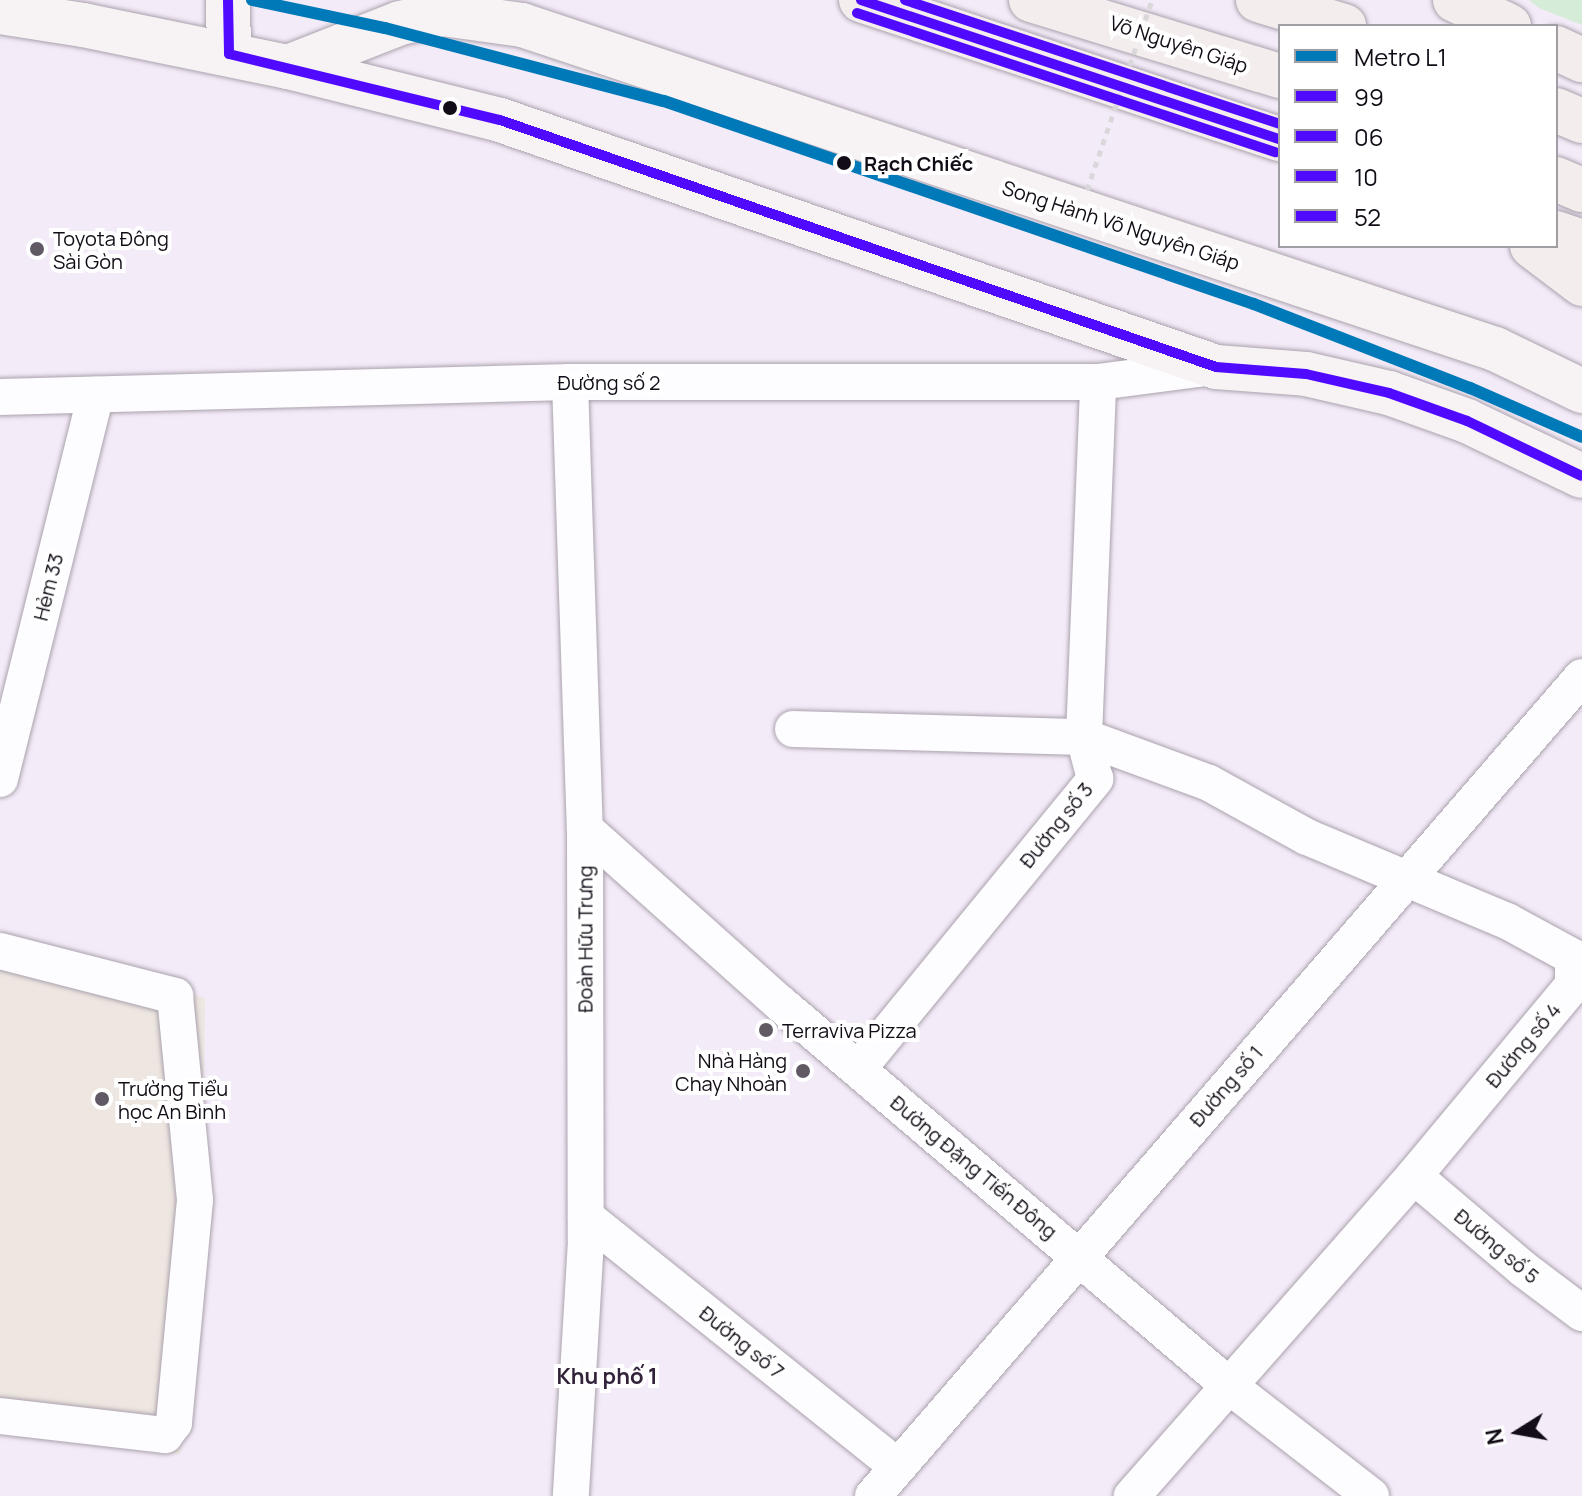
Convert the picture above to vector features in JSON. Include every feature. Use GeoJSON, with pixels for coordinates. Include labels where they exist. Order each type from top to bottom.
{"type":"FeatureCollection","features":[{"type":"Feature","properties":{"kind":"highway"},"geometry":{"type":"LineString","coordinates":[[861,0],[1278,138]]}},
{"type":"Feature","properties":{"kind":"highway","name":"Võ Nguyên Giáp"},"geometry":{"type":"LineString","coordinates":[[1031,0],[1278,75]]}},
{"type":"Feature","properties":{"kind":"highway"},"geometry":{"type":"LineString","coordinates":[[1258,0],[1337,24]]}},
{"type":"Feature","properties":{"kind":"highway"},"geometry":{"type":"LineString","coordinates":[[1558,49],[1582,60]]}},
{"type":"Feature","properties":{"kind":"highway"},"geometry":{"type":"LineString","coordinates":[[1215,116],[1278,98]]}},
{"type":"Feature","properties":{"kind":"highway"},"geometry":{"type":"LineString","coordinates":[[1558,111],[1582,121]]}},
{"type":"Feature","properties":{"kind":"highway"},"geometry":{"type":"LineString","coordinates":[[1558,180],[1582,190]]}},
{"type":"Feature","properties":{"kind":"highway"},"geometry":{"type":"LineString","coordinates":[[1558,234],[1582,242]]}},
{"type":"Feature","properties":{"kind":"highway"},"geometry":{"type":"LineString","coordinates":[[1535,248],[1582,284]]}},
{"type":"Feature","properties":{"kind":"main road"},"geometry":{"type":"LineString","coordinates":[[228,0],[229,54]]}},
{"type":"Feature","properties":{"kind":"main road"},"geometry":{"type":"LineString","coordinates":[[0,12],[229,54],[500,120],[1216,367],[1306,374],[1389,393],[1467,421],[1582,476]]}},
{"type":"Feature","properties":{"kind":"main road","name":"Song Hành Võ Nguyên Giáp"},"geometry":{"type":"LineString","coordinates":[[288,67],[400,23],[463,14],[522,25],[1495,349],[1582,391]]}},
{"type":"Feature","properties":{"kind":"main road"},"geometry":{"type":"LineString","coordinates":[[400,23],[391,53],[395,75],[414,98]]}},
{"type":"Feature","properties":{"kind":"street","name":"Đường số 2"},"geometry":{"type":"LineString","coordinates":[[0,397],[570,382],[1098,382],[1216,367]]}},
{"type":"Feature","properties":{"kind":"street","name":"Đoàn Hữu Trưng"},"geometry":{"type":"LineString","coordinates":[[570,382],[585,829],[586,1217],[571,1496]]}},
{"type":"Feature","properties":{"kind":"street","name":"Đường số 3"},"geometry":{"type":"LineString","coordinates":[[858,1069],[1095,779],[1084,737],[1098,382]]}},
{"type":"Feature","properties":{"kind":"street","name":"Hẻm 33"},"geometry":{"type":"LineString","coordinates":[[0,779],[96,395]]}},
{"type":"Feature","properties":{"kind":"street","name":"Đường số 1"},"geometry":{"type":"LineString","coordinates":[[873,1496],[1582,677]]}},
{"type":"Feature","properties":{"kind":"street","name":"Đường số 4"},"geometry":{"type":"LineString","coordinates":[[793,729],[1084,737],[1209,783],[1307,837],[1507,921],[1573,957],[1578,974],[1573,985],[1414,1176],[1132,1496]]}},
{"type":"Feature","properties":{"kind":"street","name":"Đường Đặng Tiến Đông"},"geometry":{"type":"LineString","coordinates":[[585,829],[858,1069],[1228,1385],[1371,1496]]}},
{"type":"Feature","properties":{"kind":"street"},"geometry":{"type":"LineString","coordinates":[[0,951],[175,996],[195,1200],[174,1423],[165,1435],[0,1416]]}},
{"type":"Feature","properties":{"kind":"street","name":"Đường số 5"},"geometry":{"type":"LineString","coordinates":[[1414,1176],[1522,1268],[1582,1313]]}},
{"type":"Feature","properties":{"kind":"street","name":"Đường số 7"},"geometry":{"type":"LineString","coordinates":[[586,1217],[897,1466]]}},
{"type":"Feature","properties":{"kind":"path"},"geometry":{"type":"LineString","coordinates":[[1087,190],[1152,0]]}},
{"type":"Feature","properties":{"kind":"shaded area","name":"Trường Tiểu học An Bình"},"geometry":{"type":"Polygon","coordinates":[[[0,940],[205,998],[202,1200],[180,1454],[0,1434],[0,940]]]}},
{"type":"Feature","properties":{"kind":"green space"},"geometry":{"type":"Polygon","coordinates":[[[1529,0],[1582,0],[1582,25],[1539,8],[1529,0]]]}},
{"type":"Feature","properties":{"kind":"metro line","name":"L1"},"geometry":{"type":"LineString","coordinates":[[252,0],[385,28],[664,101],[1254,304],[1470,388],[1582,437]]}},
{"type":"Feature","properties":{"kind":"transit line","name":"99"},"geometry":{"type":"LineString","coordinates":[[228,0],[229,54],[500,120],[1216,367],[1306,374],[1389,393],[1467,421],[1582,476]]}},
{"type":"Feature","properties":{"kind":"transit line","name":"06"},"geometry":{"type":"LineString","coordinates":[[861,0],[1278,138]]}},
{"type":"Feature","properties":{"kind":"transit line","name":"52"},"geometry":{"type":"LineString","coordinates":[[905,0],[1278,123]]}},
{"type":"Feature","properties":{"kind":"transit line","name":"10"},"geometry":{"type":"LineString","coordinates":[[857,13],[1276,152]]}},
{"type":"Feature","properties":{"kind":"place","name":"Rạch Chiếc"},"geometry":{"type":"Point","coordinates":[844,163]}},
{"type":"Feature","properties":{"kind":"place","name":"Toyota Đông Sài Gòn"},"geometry":{"type":"Point","coordinates":[37,249]}},
{"type":"Feature","properties":{"kind":"place","name":"Terraviva Pizza"},"geometry":{"type":"Point","coordinates":[766,1030]}},
{"type":"Feature","properties":{"kind":"place","name":"Nhà Hàng Chay Nhoàn"},"geometry":{"type":"Point","coordinates":[803,1071]}},
{"type":"Feature","properties":{"kind":"place","name":"Trường Tiểu học An Bình"},"geometry":{"type":"Point","coordinates":[102,1099]}},
{"type":"Feature","properties":{"kind":"district","name":"Khu phố 1"},"geometry":{"type":"Point","coordinates":[607,1377]}}]}
